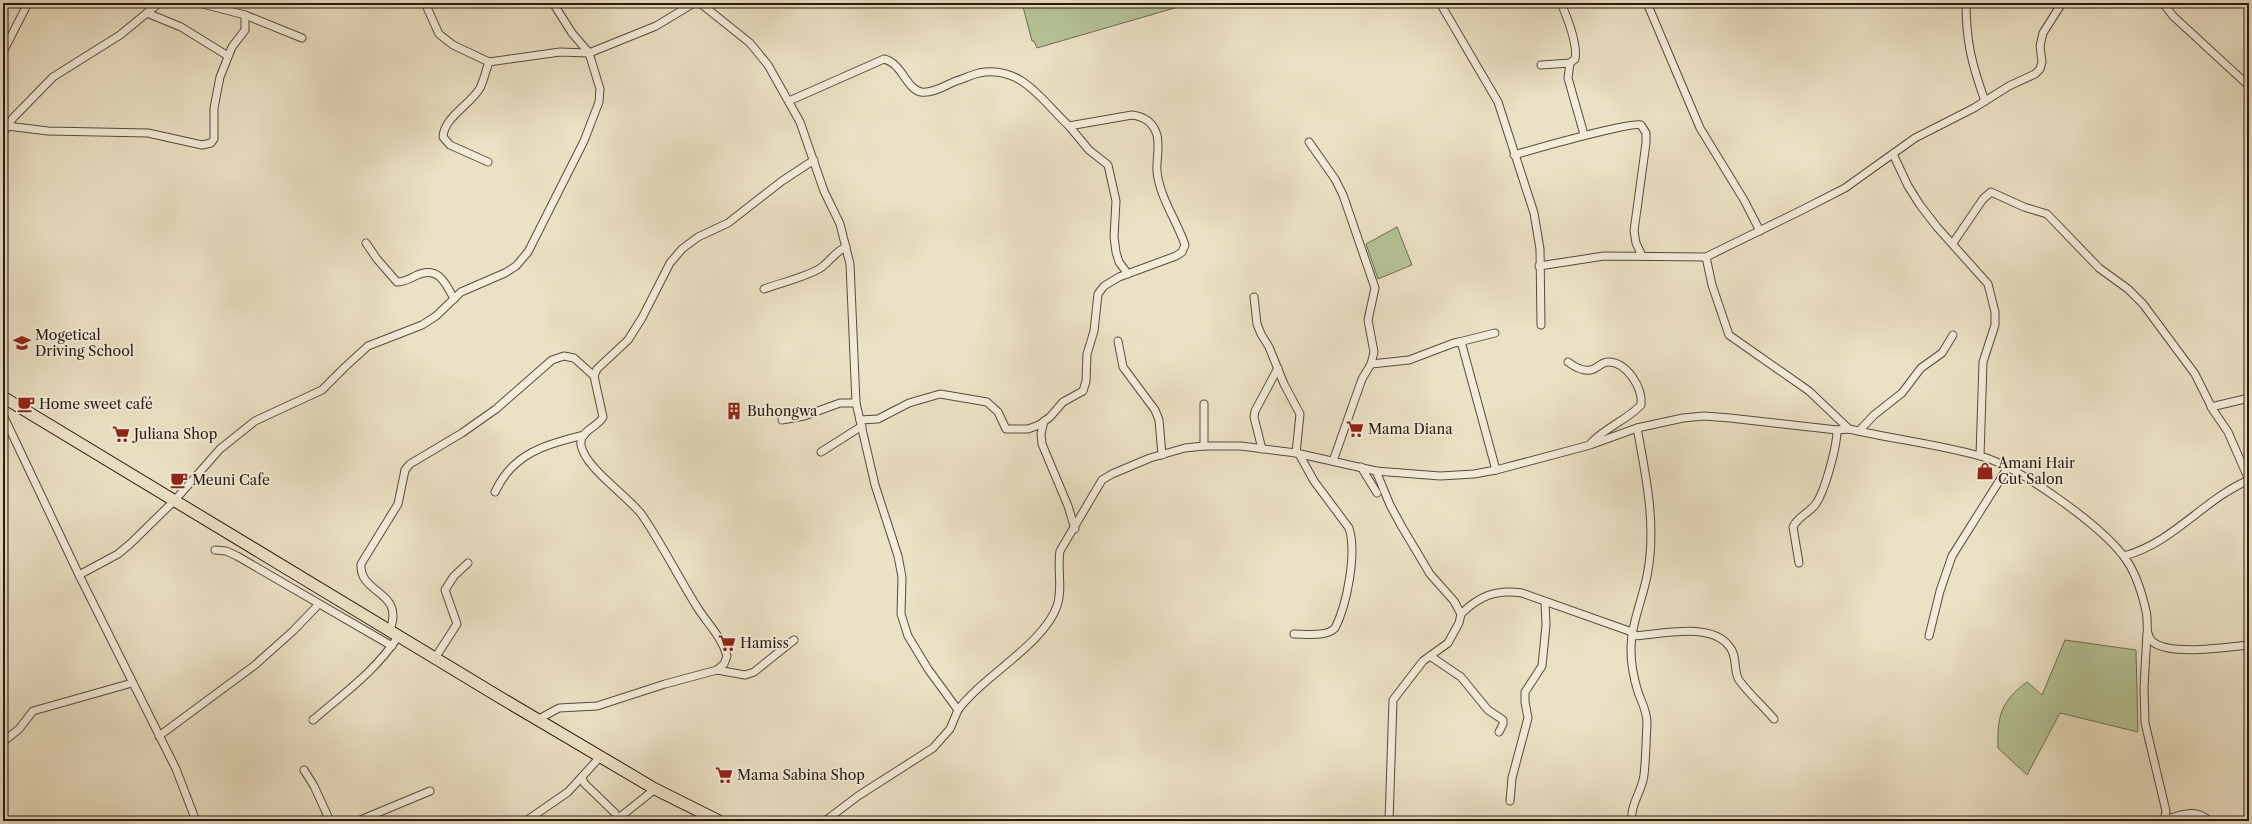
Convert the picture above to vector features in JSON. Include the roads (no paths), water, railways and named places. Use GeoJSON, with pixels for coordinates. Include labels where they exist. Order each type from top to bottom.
{"type":"FeatureCollection","features":[{"type":"Feature","properties":{"kind":"highway"},"geometry":{"type":"LineString","coordinates":[[3,397],[176,500],[537,720],[655,789],[719,821]]}},
{"type":"Feature","properties":{"kind":"street"},"geometry":{"type":"LineString","coordinates":[[3,52],[28,3]]}},
{"type":"Feature","properties":{"kind":"street"},"geometry":{"type":"LineString","coordinates":[[5,130],[52,77],[120,35],[159,3]]}},
{"type":"Feature","properties":{"kind":"street"},"geometry":{"type":"LineString","coordinates":[[199,3],[245,15],[302,38]]}},
{"type":"Feature","properties":{"kind":"street"},"geometry":{"type":"LineString","coordinates":[[425,3],[439,34],[453,45],[488,62],[554,52],[589,54],[656,26],[694,3]]}},
{"type":"Feature","properties":{"kind":"street"},"geometry":{"type":"LineString","coordinates":[[79,575],[118,554],[176,500],[220,449],[254,421],[322,390],[368,346],[422,325],[436,316],[468,287],[494,279],[516,266],[536,240],[556,194],[584,141],[599,102],[600,89],[589,54],[572,33],[553,3]]}},
{"type":"Feature","properties":{"kind":"street"},"geometry":{"type":"LineString","coordinates":[[700,3],[750,43],[768,65],[800,122],[824,191],[840,224],[846,247],[851,288],[856,403],[875,485],[898,556],[902,577],[902,614],[908,636],[928,669],[958,710]]}},
{"type":"Feature","properties":{"kind":"street"},"geometry":{"type":"LineString","coordinates":[[1440,3],[1498,102],[1537,225],[1541,325]]}},
{"type":"Feature","properties":{"kind":"street"},"geometry":{"type":"LineString","coordinates":[[1561,3],[1571,30],[1576,53],[1575,58],[1570,63],[1568,78],[1583,131]]}},
{"type":"Feature","properties":{"kind":"street"},"geometry":{"type":"LineString","coordinates":[[1647,3],[1700,128],[1744,200],[1760,231]]}},
{"type":"Feature","properties":{"kind":"street"},"geometry":{"type":"LineString","coordinates":[[1966,3],[1966,28],[1971,62],[1985,101]]}},
{"type":"Feature","properties":{"kind":"street"},"geometry":{"type":"LineString","coordinates":[[1539,266],[1604,256],[1706,257],[1760,231],[1845,188],[1915,138],[1985,101],[2002,89],[2035,74],[2040,70],[2042,62],[2040,46],[2043,33],[2062,3]]}},
{"type":"Feature","properties":{"kind":"street"},"geometry":{"type":"LineString","coordinates":[[2163,3],[2173,16],[2249,86]]}},
{"type":"Feature","properties":{"kind":"street"},"geometry":{"type":"LineString","coordinates":[[147,13],[181,27],[228,56]]}},
{"type":"Feature","properties":{"kind":"street"},"geometry":{"type":"LineString","coordinates":[[5,130],[148,133],[202,145],[211,143],[214,139],[214,108],[216,95],[228,56],[235,41],[245,30],[245,15]]}},
{"type":"Feature","properties":{"kind":"street"},"geometry":{"type":"LineString","coordinates":[[789,101],[884,59],[891,60],[897,65],[914,88],[921,92],[930,92],[978,73],[993,73],[1010,76],[1034,89],[1069,126],[1089,150],[1108,165],[1116,201],[1114,237],[1116,252],[1119,262],[1128,274]]}},
{"type":"Feature","properties":{"kind":"street"},"geometry":{"type":"LineString","coordinates":[[488,62],[480,88],[453,117],[443,132],[443,137],[450,145],[488,162]]}},
{"type":"Feature","properties":{"kind":"street"},"geometry":{"type":"LineString","coordinates":[[1541,65],[1570,63]]}},
{"type":"Feature","properties":{"kind":"street"},"geometry":{"type":"LineString","coordinates":[[821,452],[861,423],[878,419],[909,403],[940,394],[987,402],[998,412],[1006,429],[1028,429],[1044,422],[1063,402],[1083,391],[1086,381],[1087,354],[1094,331],[1098,294],[1104,286],[1128,274],[1176,256],[1182,252],[1185,245],[1159,182],[1157,172],[1157,136],[1148,120],[1132,115],[1069,126]]}},
{"type":"Feature","properties":{"kind":"street"},"geometry":{"type":"LineString","coordinates":[[1514,155],[1556,142],[1600,133],[1634,123],[1641,125],[1646,133],[1646,143],[1634,231],[1636,243],[1642,256]]}},
{"type":"Feature","properties":{"kind":"street"},"geometry":{"type":"LineString","coordinates":[[1309,142],[1335,179],[1343,194],[1375,288],[1368,320],[1374,352],[1371,364],[1362,379],[1333,461]]}},
{"type":"Feature","properties":{"kind":"street"},"geometry":{"type":"LineString","coordinates":[[1893,154],[1908,186],[1920,205],[1937,227],[1953,243],[1988,284],[1995,312],[1992,340],[1983,362],[1980,456]]}},
{"type":"Feature","properties":{"kind":"street"},"geometry":{"type":"LineString","coordinates":[[495,492],[502,477],[513,464],[531,452],[548,444],[584,435],[600,422],[603,417],[594,376],[597,369],[628,340],[642,318],[670,263],[682,249],[698,237],[728,223],[782,181],[814,160]]}},
{"type":"Feature","properties":{"kind":"street"},"geometry":{"type":"LineString","coordinates":[[1953,243],[1982,199],[1991,192],[2024,207],[2047,214],[2100,268],[2128,289],[2143,304],[2195,374],[2211,407],[2228,432],[2249,480],[2226,492],[2151,546],[2124,556]]}},
{"type":"Feature","properties":{"kind":"street"},"geometry":{"type":"LineString","coordinates":[[366,243],[377,259],[397,282],[402,282],[424,271],[432,271],[443,280],[454,300]]}},
{"type":"Feature","properties":{"kind":"street"},"geometry":{"type":"LineString","coordinates":[[764,289],[809,274],[823,266],[833,255],[846,247]]}},
{"type":"Feature","properties":{"kind":"street"},"geometry":{"type":"LineString","coordinates":[[1706,257],[1708,271],[1729,335],[1809,392],[1849,429]]}},
{"type":"Feature","properties":{"kind":"street"},"geometry":{"type":"LineString","coordinates":[[1254,297],[1257,324],[1300,414],[1297,454],[1314,481],[1349,528],[1352,536],[1352,556],[1348,589],[1336,628],[1332,632],[1326,633],[1294,634]]}},
{"type":"Feature","properties":{"kind":"street"},"geometry":{"type":"LineString","coordinates":[[1371,364],[1409,360],[1459,342],[1494,334]]}},
{"type":"Feature","properties":{"kind":"street"},"geometry":{"type":"LineString","coordinates":[[1858,431],[1874,415],[1902,393],[1922,368],[1942,353],[1953,335]]}},
{"type":"Feature","properties":{"kind":"street"},"geometry":{"type":"LineString","coordinates":[[1118,341],[1123,367],[1155,410],[1160,420],[1162,454]]}},
{"type":"Feature","properties":{"kind":"street"},"geometry":{"type":"LineString","coordinates":[[1459,342],[1465,348],[1496,470]]}},
{"type":"Feature","properties":{"kind":"street"},"geometry":{"type":"LineString","coordinates":[[313,720],[368,673],[392,646],[395,615],[392,606],[363,578],[360,571],[361,564],[398,504],[405,470],[410,464],[462,433],[496,409],[552,360],[564,356],[574,358],[594,376]]}},
{"type":"Feature","properties":{"kind":"street"},"geometry":{"type":"LineString","coordinates":[[1568,362],[1580,369],[1590,371],[1606,362],[1612,362],[1624,369],[1641,390],[1641,405],[1636,411],[1604,431],[1590,445]]}},
{"type":"Feature","properties":{"kind":"street"},"geometry":{"type":"LineString","coordinates":[[1262,449],[1254,417],[1254,411],[1278,368]]}},
{"type":"Feature","properties":{"kind":"street"},"geometry":{"type":"LineString","coordinates":[[2211,407],[2249,398]]}},
{"type":"Feature","properties":{"kind":"street"},"geometry":{"type":"LineString","coordinates":[[782,420],[804,416],[840,403],[856,403]]}},
{"type":"Feature","properties":{"kind":"street"},"geometry":{"type":"LineString","coordinates":[[1204,404],[1204,446]]}},
{"type":"Feature","properties":{"kind":"street"},"geometry":{"type":"LineString","coordinates":[[3,415],[79,575],[176,769],[196,821]]}},
{"type":"Feature","properties":{"kind":"street"},"geometry":{"type":"LineString","coordinates":[[825,821],[858,796],[932,748],[950,729],[958,710],[969,695],[1017,655],[1054,614],[1059,596],[1058,562],[1060,551],[1075,529],[1102,480],[1112,474],[1162,454],[1204,446],[1226,445],[1297,454],[1376,471],[1440,476],[1474,474],[1496,470],[1590,445],[1637,428],[1676,419],[1704,416],[1837,430],[1849,429],[1980,456],[2008,467],[2081,515],[2124,556],[2135,574],[2147,612],[2144,687],[2146,723],[2166,811],[2165,820],[2188,813],[2200,814],[2209,821]]}},
{"type":"Feature","properties":{"kind":"street"},"geometry":{"type":"LineString","coordinates":[[1044,422],[1041,434],[1042,444],[1068,506],[1075,529]]}},
{"type":"Feature","properties":{"kind":"street"},"geometry":{"type":"LineString","coordinates":[[1632,821],[1631,812],[1642,786],[1644,775],[1647,723],[1645,707],[1638,693],[1634,674],[1632,634],[1647,575],[1651,527],[1646,480],[1637,428]]}},
{"type":"Feature","properties":{"kind":"street"},"geometry":{"type":"LineString","coordinates":[[1799,563],[1793,527],[1800,516],[1816,504],[1826,479],[1837,438],[1837,430]]}},
{"type":"Feature","properties":{"kind":"street"},"geometry":{"type":"LineString","coordinates":[[584,435],[581,445],[586,455],[602,476],[620,490],[641,515],[698,608],[717,635],[727,656],[724,664],[717,670]]}},
{"type":"Feature","properties":{"kind":"street"},"geometry":{"type":"LineString","coordinates":[[1929,636],[1940,591],[1952,556],[2008,467]]}},
{"type":"Feature","properties":{"kind":"street"},"geometry":{"type":"LineString","coordinates":[[1360,468],[1377,493]]}},
{"type":"Feature","properties":{"kind":"street"},"geometry":{"type":"LineString","coordinates":[[1376,471],[1390,505],[1402,527],[1430,574],[1454,601],[1461,614]]}},
{"type":"Feature","properties":{"kind":"street"},"geometry":{"type":"LineString","coordinates":[[215,550],[226,551],[237,556],[318,605],[392,646]]}},
{"type":"Feature","properties":{"kind":"street"},"geometry":{"type":"LineString","coordinates":[[435,658],[457,624],[445,590],[454,576],[468,563]]}},
{"type":"Feature","properties":{"kind":"street"},"geometry":{"type":"LineString","coordinates":[[1389,821],[1393,700],[1412,673],[1430,656],[1448,643],[1459,623],[1461,614],[1479,598],[1500,591],[1522,593],[1632,634],[1687,631],[1711,634],[1724,640],[1730,647],[1734,656],[1740,681],[1774,719]]}},
{"type":"Feature","properties":{"kind":"street"},"geometry":{"type":"LineString","coordinates":[[1510,801],[1512,778],[1528,718],[1525,692],[1542,666],[1546,625],[1545,602]]}},
{"type":"Feature","properties":{"kind":"street"},"geometry":{"type":"LineString","coordinates":[[159,736],[255,666],[294,631],[318,605]]}},
{"type":"Feature","properties":{"kind":"street"},"geometry":{"type":"LineString","coordinates":[[2147,634],[2153,642],[2163,647],[2196,648],[2249,646]]}},
{"type":"Feature","properties":{"kind":"street"},"geometry":{"type":"LineString","coordinates":[[537,720],[559,708],[597,706],[665,684],[717,670],[746,675],[754,672],[794,640]]}},
{"type":"Feature","properties":{"kind":"street"},"geometry":{"type":"LineString","coordinates":[[1430,656],[1461,677],[1488,710],[1503,720],[1503,724],[1499,732]]}},
{"type":"Feature","properties":{"kind":"street"},"geometry":{"type":"LineString","coordinates":[[3,742],[19,729],[33,711],[132,683]]}},
{"type":"Feature","properties":{"kind":"street"},"geometry":{"type":"LineString","coordinates":[[526,821],[568,792],[600,756]]}},
{"type":"Feature","properties":{"kind":"street"},"geometry":{"type":"LineString","coordinates":[[304,770],[314,786],[330,821]]}},
{"type":"Feature","properties":{"kind":"street"},"geometry":{"type":"LineString","coordinates":[[582,777],[584,783],[615,813]]}},
{"type":"Feature","properties":{"kind":"street"},"geometry":{"type":"LineString","coordinates":[[615,821],[655,789]]}},
{"type":"Feature","properties":{"kind":"street"},"geometry":{"type":"LineString","coordinates":[[358,821],[430,791]]}},
{"type":"Feature","properties":{"kind":"place","name":"Mogetical Driving School"},"geometry":{"type":"Point","coordinates":[22,343]}},
{"type":"Feature","properties":{"kind":"place","name":"Home sweet café"},"geometry":{"type":"Point","coordinates":[26,404]}},
{"type":"Feature","properties":{"kind":"place","name":"Buhongwa"},"geometry":{"type":"Point","coordinates":[734,411]}},
{"type":"Feature","properties":{"kind":"place","name":"Mama Diana"},"geometry":{"type":"Point","coordinates":[1355,429]}},
{"type":"Feature","properties":{"kind":"place","name":"Juliana Shop"},"geometry":{"type":"Point","coordinates":[121,434]}},
{"type":"Feature","properties":{"kind":"place","name":"Amani Hair Cut Salon"},"geometry":{"type":"Point","coordinates":[1985,471]}},
{"type":"Feature","properties":{"kind":"place","name":"Meuni Cafe"},"geometry":{"type":"Point","coordinates":[179,480]}},
{"type":"Feature","properties":{"kind":"place","name":"Hamiss"},"geometry":{"type":"Point","coordinates":[727,643]}},
{"type":"Feature","properties":{"kind":"place","name":"Mama Sabina Shop"},"geometry":{"type":"Point","coordinates":[724,775]}}]}
